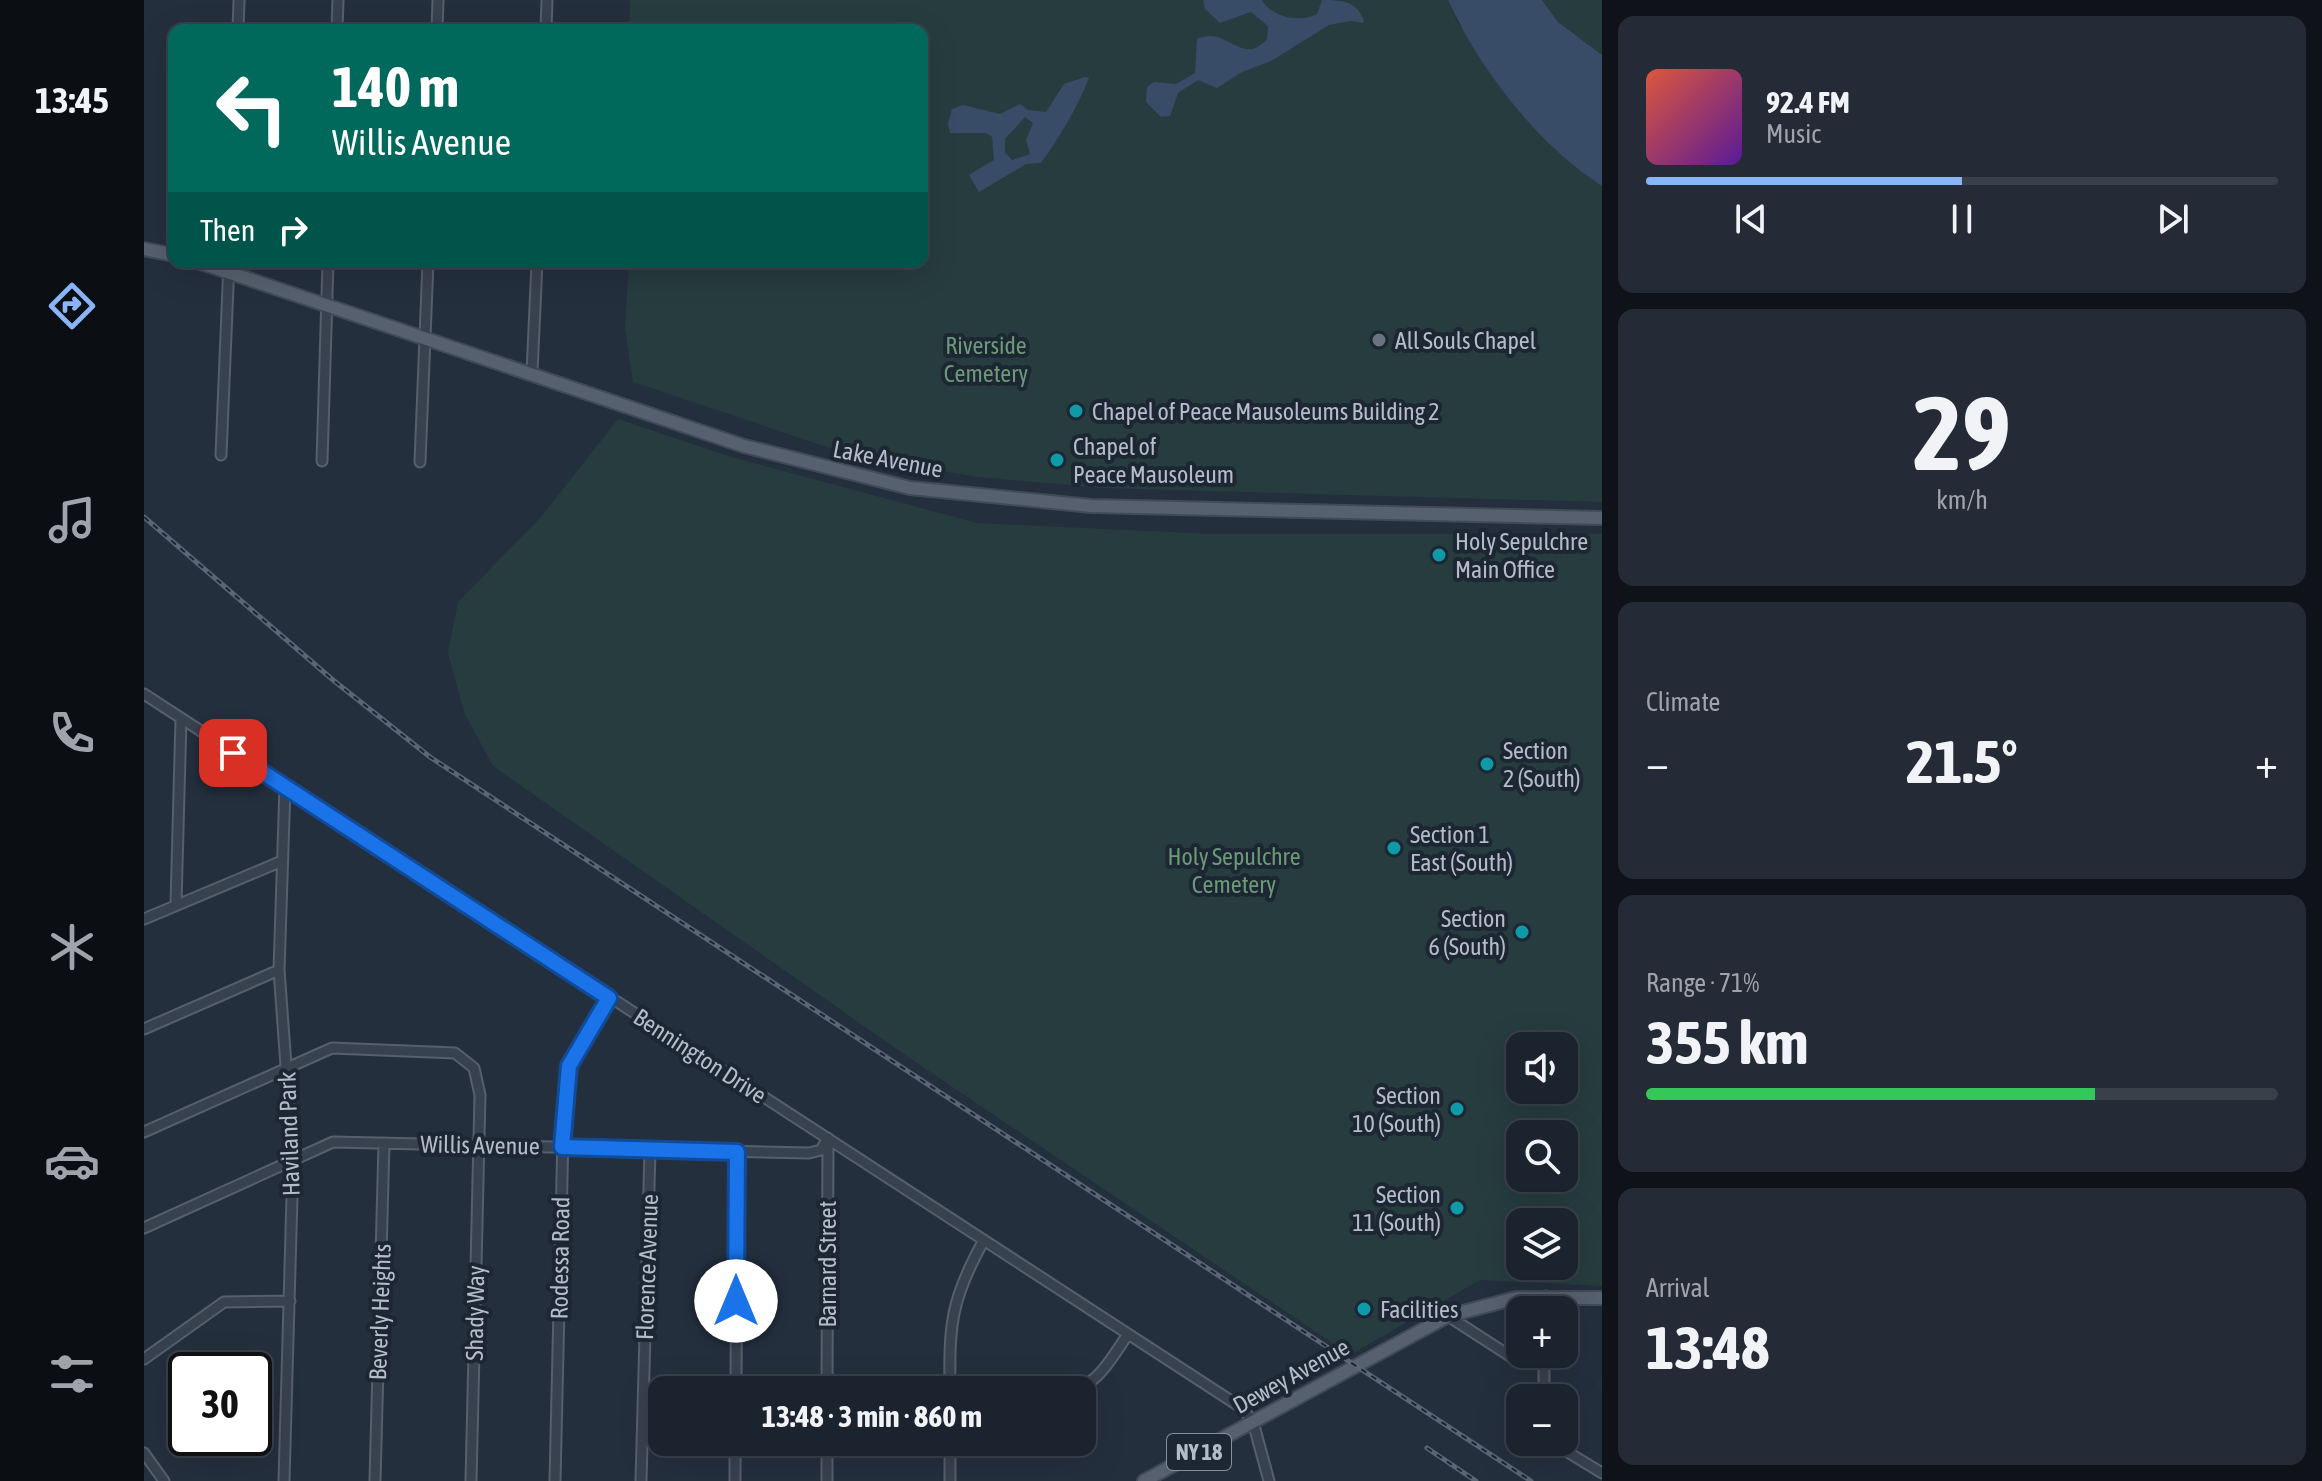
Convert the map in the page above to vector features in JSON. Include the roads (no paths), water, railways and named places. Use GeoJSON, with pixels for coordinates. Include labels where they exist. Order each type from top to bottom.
{"type":"FeatureCollection","features":[{"type":"Feature","properties":{"kind":"main road"},"geometry":{"type":"LineString","coordinates":[[144,249],[168,254]]}},
{"type":"Feature","properties":{"kind":"main road","name":"Lake Avenue"},"geometry":{"type":"LineString","coordinates":[[232,268],[327,305],[744,446],[828,470],[961,495],[1091,506],[1602,518]]}},
{"type":"Feature","properties":{"kind":"main road","name":"Dewey Avenue"},"geometry":{"type":"LineString","coordinates":[[1578,1297],[1602,1298]]}},
{"type":"Feature","properties":{"kind":"main road","name":"Dewey Avenue"},"geometry":{"type":"LineString","coordinates":[[1144,1481],[1166,1475],[1253,1422],[1448,1316],[1506,1301]]}},
{"type":"Feature","properties":{"kind":"street"},"geometry":{"type":"LineString","coordinates":[[238,24],[239,0]]}},
{"type":"Feature","properties":{"kind":"street"},"geometry":{"type":"LineString","coordinates":[[337,24],[338,0]]}},
{"type":"Feature","properties":{"kind":"street"},"geometry":{"type":"LineString","coordinates":[[437,24],[438,0]]}},
{"type":"Feature","properties":{"kind":"street"},"geometry":{"type":"LineString","coordinates":[[546,24],[547,0]]}},
{"type":"Feature","properties":{"kind":"street"},"geometry":{"type":"LineString","coordinates":[[221,455],[229,268]]}},
{"type":"Feature","properties":{"kind":"street"},"geometry":{"type":"LineString","coordinates":[[322,461],[328,268]]}},
{"type":"Feature","properties":{"kind":"street"},"geometry":{"type":"LineString","coordinates":[[420,462],[428,268]]}},
{"type":"Feature","properties":{"kind":"street"},"geometry":{"type":"LineString","coordinates":[[532,373],[537,268]]}},
{"type":"Feature","properties":{"kind":"street","name":"Bennington Drive"},"geometry":{"type":"LineString","coordinates":[[144,694],[1242,1408],[1253,1422]]}},
{"type":"Feature","properties":{"kind":"street"},"geometry":{"type":"LineString","coordinates":[[176,904],[181,719]]}},
{"type":"Feature","properties":{"kind":"street","name":"Haviland Park"},"geometry":{"type":"LineString","coordinates":[[284,1481],[293,1161],[279,970],[285,787]]}},
{"type":"Feature","properties":{"kind":"street"},"geometry":{"type":"LineString","coordinates":[[144,919],[282,861]]}},
{"type":"Feature","properties":{"kind":"street"},"geometry":{"type":"LineString","coordinates":[[144,1029],[279,970]]}},
{"type":"Feature","properties":{"kind":"street","name":"Rodessa Road"},"geometry":{"type":"LineString","coordinates":[[555,1481],[562,1147],[569,1066],[609,998]]}},
{"type":"Feature","properties":{"kind":"street","name":"Shady Way"},"geometry":{"type":"LineString","coordinates":[[144,1132],[332,1048],[455,1053],[469,1063],[479,1084],[471,1481]]}},
{"type":"Feature","properties":{"kind":"street","name":"Willis Avenue"},"geometry":{"type":"LineString","coordinates":[[144,1228],[333,1142],[814,1153],[821,1150],[828,1138]]}},
{"type":"Feature","properties":{"kind":"street","name":"Barnard Street"},"geometry":{"type":"LineString","coordinates":[[827,1376],[828,1138]]}},
{"type":"Feature","properties":{"kind":"street","name":"Beverly Heights"},"geometry":{"type":"LineString","coordinates":[[375,1481],[384,1143]]}},
{"type":"Feature","properties":{"kind":"street","name":"Florence Avenue"},"geometry":{"type":"LineString","coordinates":[[641,1481],[650,1150]]}},
{"type":"Feature","properties":{"kind":"street"},"geometry":{"type":"LineString","coordinates":[[736,1376],[737,1152]]}},
{"type":"Feature","properties":{"kind":"street"},"geometry":{"type":"LineString","coordinates":[[950,1376],[950,1331],[954,1303],[984,1240]]}},
{"type":"Feature","properties":{"kind":"street"},"geometry":{"type":"LineString","coordinates":[[144,1359],[224,1302],[290,1301]]}},
{"type":"Feature","properties":{"kind":"street"},"geometry":{"type":"LineString","coordinates":[[1448,1316],[1506,1353]]}},
{"type":"Feature","properties":{"kind":"street"},"geometry":{"type":"LineString","coordinates":[[1096,1379],[1128,1334]]}},
{"type":"Feature","properties":{"kind":"street"},"geometry":{"type":"LineString","coordinates":[[1253,1422],[1269,1481]]}},
{"type":"Feature","properties":{"kind":"street"},"geometry":{"type":"LineString","coordinates":[[144,1453],[164,1481]]}},
{"type":"Feature","properties":{"kind":"street"},"geometry":{"type":"LineString","coordinates":[[735,1456],[735,1481]]}},
{"type":"Feature","properties":{"kind":"street"},"geometry":{"type":"LineString","coordinates":[[827,1456],[827,1481]]}},
{"type":"Feature","properties":{"kind":"street"},"geometry":{"type":"LineString","coordinates":[[950,1456],[950,1481]]}},
{"type":"Feature","properties":{"kind":"street"},"geometry":{"type":"LineString","coordinates":[[1574,1456],[1602,1473]]}},
{"type":"Feature","properties":{"kind":"water"},"geometry":{"type":"Polygon","coordinates":[[[1203,0],[1262,0],[1272,11],[1286,17],[1302,18],[1317,14],[1322,0],[1336,0],[1354,6],[1364,23],[1350,21],[1329,25],[1271,61],[1242,72],[1217,88],[1198,80],[1178,93],[1170,116],[1161,117],[1146,102],[1147,87],[1154,82],[1176,84],[1195,73],[1197,39],[1217,37],[1249,49],[1258,47],[1267,39],[1268,26],[1251,12],[1220,23],[1205,9],[1203,0]]]}},
{"type":"Feature","properties":{"kind":"water"},"geometry":{"type":"Polygon","coordinates":[[[1448,0],[1542,0],[1558,22],[1602,55],[1602,186],[1555,149],[1513,104],[1476,53],[1448,0]]]}},
{"type":"Feature","properties":{"kind":"water"},"geometry":{"type":"Polygon","coordinates":[[[1089,78],[1068,122],[1041,163],[1026,164],[979,192],[969,175],[994,160],[992,137],[986,133],[950,133],[948,123],[952,109],[963,105],[1000,114],[1020,104],[1028,110],[1046,112],[1064,84],[1089,78]],[[1025,117],[1005,139],[1005,153],[1012,160],[1030,154],[1026,140],[1033,123],[1025,117]]]}},
{"type":"Feature","properties":{"kind":"railway"},"geometry":{"type":"LineString","coordinates":[[144,517],[333,680],[430,757],[1531,1481]]}},
{"type":"Feature","properties":{"kind":"railway"},"geometry":{"type":"LineString","coordinates":[[1427,1448],[1476,1481]]}},
{"type":"Feature","properties":{"kind":"place","name":"All Souls Chapel"},"geometry":{"type":"Point","coordinates":[1379,340]}},
{"type":"Feature","properties":{"kind":"place","name":"Chapel of Peace Mausoleums Building 2"},"geometry":{"type":"Point","coordinates":[1076,411]}},
{"type":"Feature","properties":{"kind":"place","name":"Chapel of Peace Mausoleum"},"geometry":{"type":"Point","coordinates":[1057,460]}},
{"type":"Feature","properties":{"kind":"place","name":"Holy Sepulchre Main Office"},"geometry":{"type":"Point","coordinates":[1439,555]}},
{"type":"Feature","properties":{"kind":"place","name":"Section 2 (South)"},"geometry":{"type":"Point","coordinates":[1487,764]}},
{"type":"Feature","properties":{"kind":"place","name":"Section 1 East (South)"},"geometry":{"type":"Point","coordinates":[1394,848]}},
{"type":"Feature","properties":{"kind":"place","name":"Section 6 (South)"},"geometry":{"type":"Point","coordinates":[1522,932]}},
{"type":"Feature","properties":{"kind":"place","name":"Section 10 (South)"},"geometry":{"type":"Point","coordinates":[1457,1109]}},
{"type":"Feature","properties":{"kind":"place","name":"Section 11 (South)"},"geometry":{"type":"Point","coordinates":[1457,1208]}},
{"type":"Feature","properties":{"kind":"place","name":"Facilities"},"geometry":{"type":"Point","coordinates":[1364,1309]}},
{"type":"Feature","properties":{"kind":"park label","name":"Riverside Cemetery"},"geometry":{"type":"Point","coordinates":[986,359]}},
{"type":"Feature","properties":{"kind":"park label","name":"Holy Sepulchre Cemetery"},"geometry":{"type":"Point","coordinates":[1234,870]}}]}
